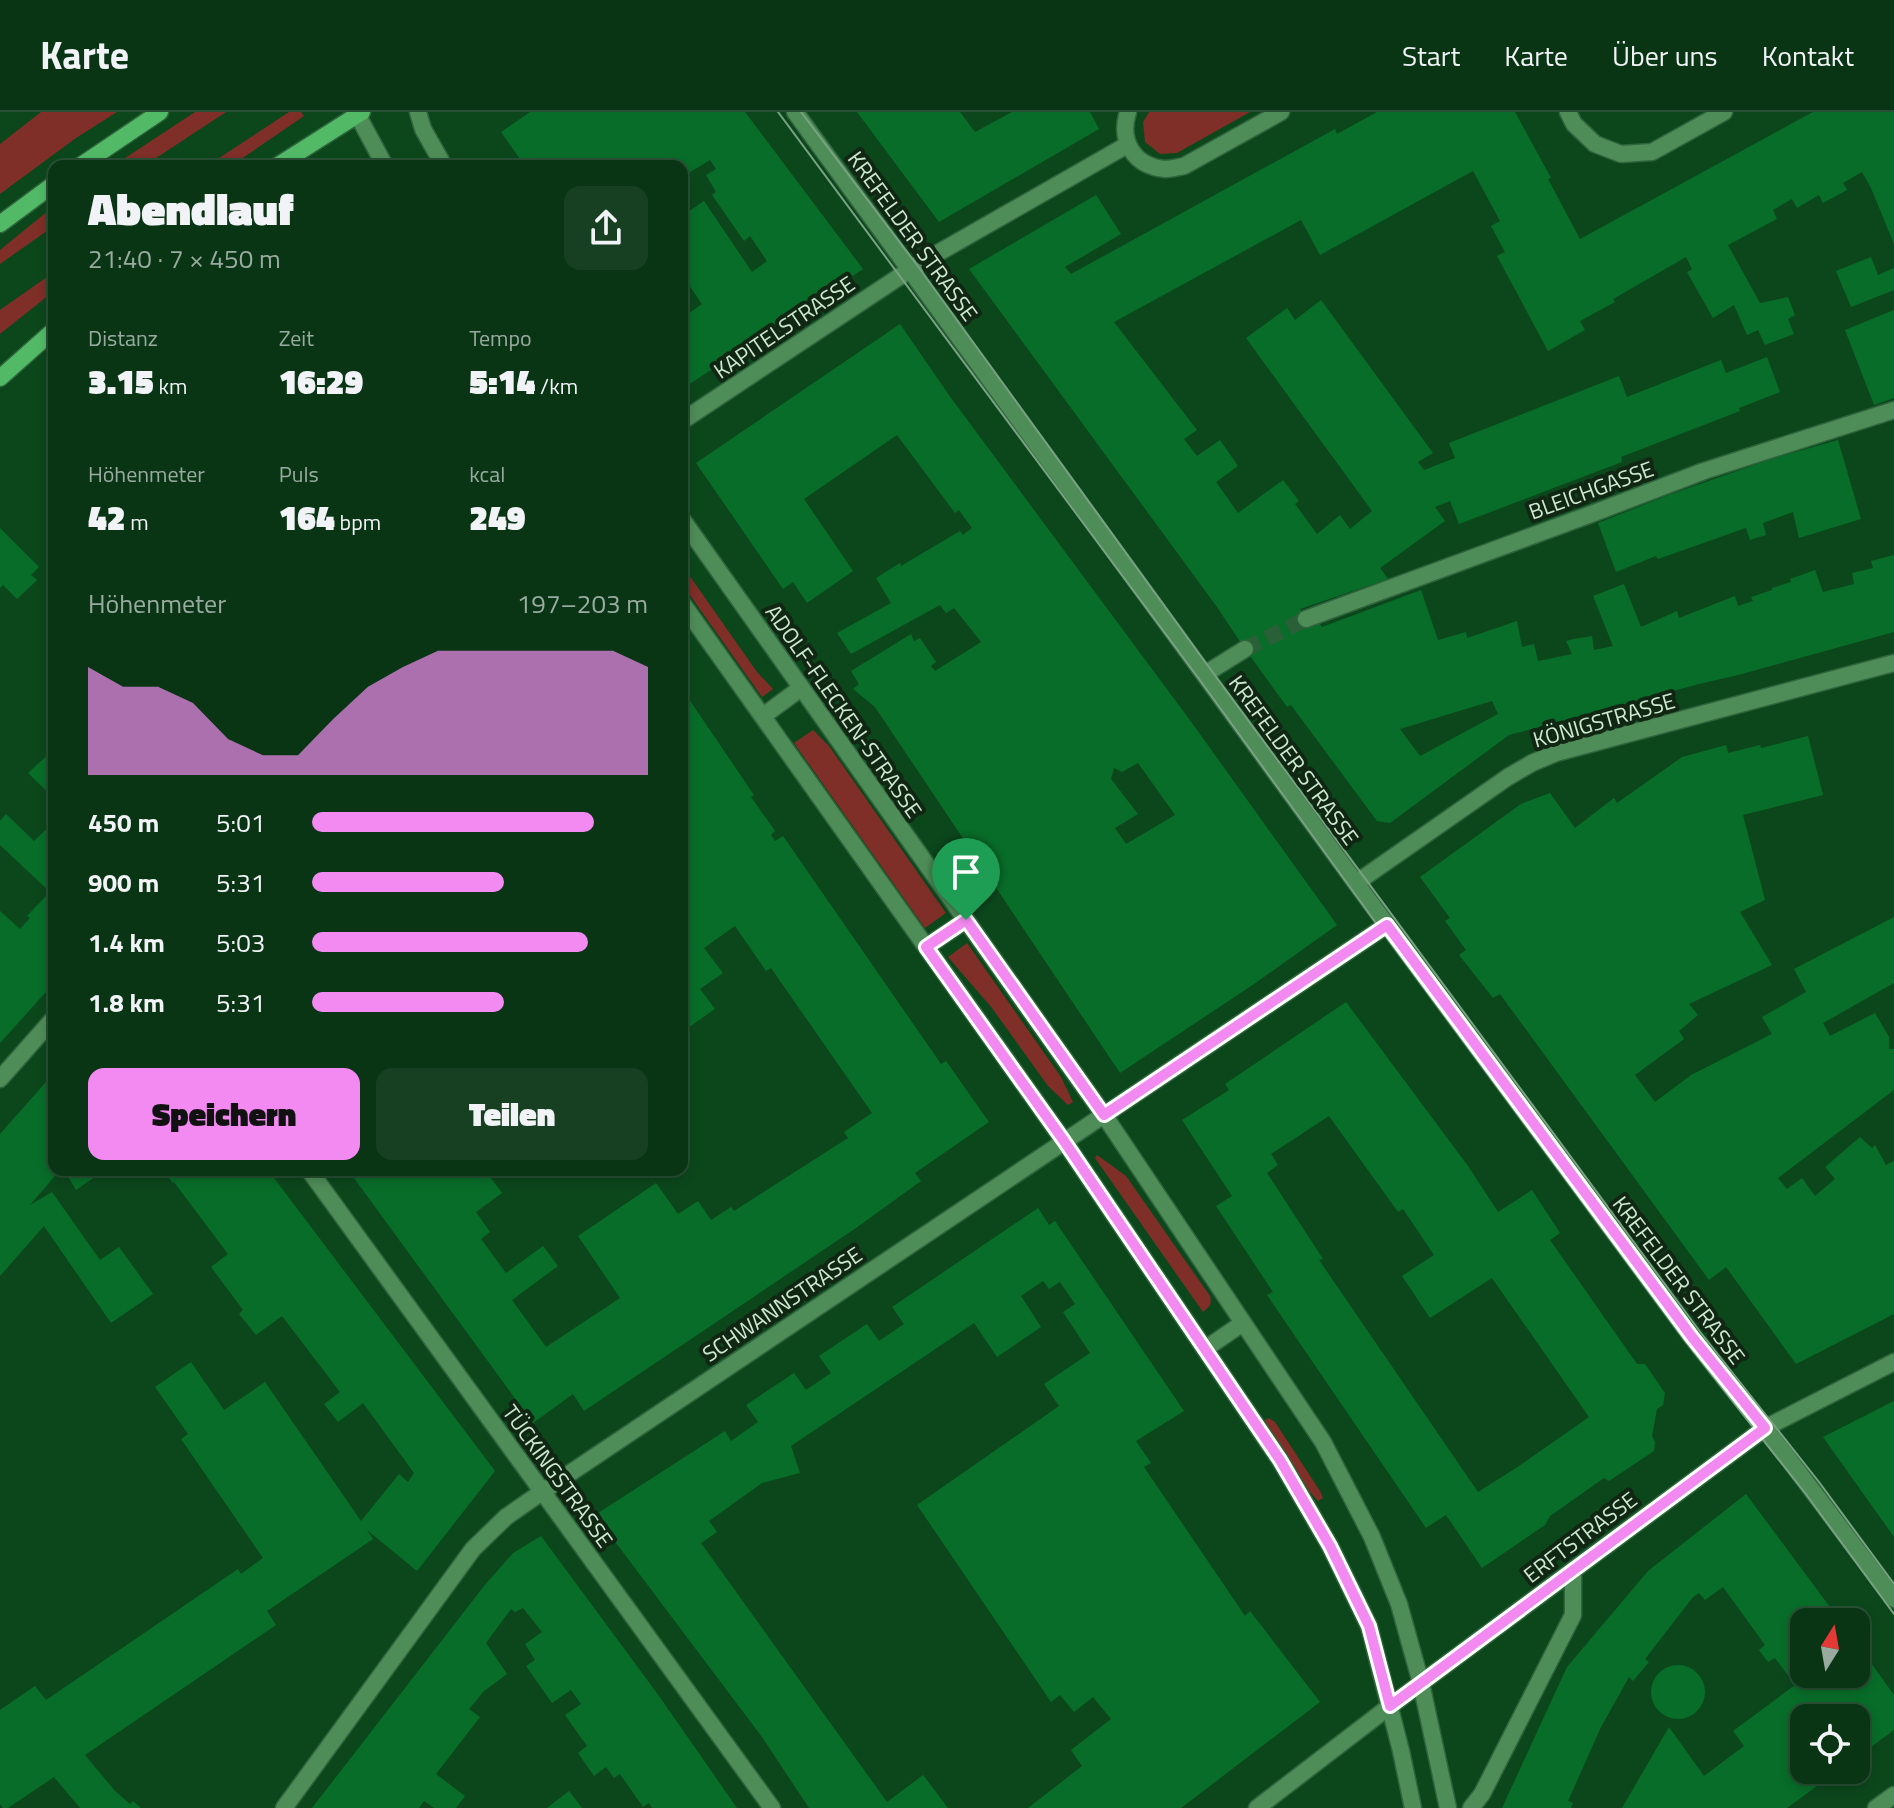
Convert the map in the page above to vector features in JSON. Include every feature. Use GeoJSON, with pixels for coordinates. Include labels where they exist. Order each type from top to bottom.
{"type":"FeatureCollection","features":[{"type":"Feature","properties":{"kind":"main road"},"geometry":{"type":"LineString","coordinates":[[89,160],[160,112]]}},
{"type":"Feature","properties":{"kind":"main road"},"geometry":{"type":"LineString","coordinates":[[286,160],[358,113]]}},
{"type":"Feature","properties":{"kind":"main road"},"geometry":{"type":"LineString","coordinates":[[0,224],[48,188]]}},
{"type":"Feature","properties":{"kind":"main road"},"geometry":{"type":"LineString","coordinates":[[0,378],[48,335]]}},
{"type":"Feature","properties":{"kind":"street"},"geometry":{"type":"LineString","coordinates":[[418,112],[423,129],[441,160]]}},
{"type":"Feature","properties":{"kind":"street","name":"KREFELDER STRASSE"},"geometry":{"type":"LineString","coordinates":[[795,112],[1387,925],[1692,1337],[1894,1599]]}},
{"type":"Feature","properties":{"kind":"street"},"geometry":{"type":"LineString","coordinates":[[1128,112],[1123,128],[1127,145],[1137,157],[1166,169],[1184,166],[1281,112]]}},
{"type":"Feature","properties":{"kind":"street"},"geometry":{"type":"LineString","coordinates":[[1568,112],[1574,124],[1595,144],[1621,154],[1652,152],[1724,112]]}},
{"type":"Feature","properties":{"kind":"street"},"geometry":{"type":"LineString","coordinates":[[358,113],[382,160]]}},
{"type":"Feature","properties":{"kind":"street","name":"KAPITELSTRASSE"},"geometry":{"type":"LineString","coordinates":[[688,417],[910,270],[1127,145]]}},
{"type":"Feature","properties":{"kind":"street","name":"BLEICHGASSE"},"geometry":{"type":"LineString","coordinates":[[1306,619],[1704,471],[1894,410]]}},
{"type":"Feature","properties":{"kind":"street","name":"ADOLF-FLECKEN-STRASSE"},"geometry":{"type":"LineString","coordinates":[[688,528],[1104,1115],[1323,1442],[1372,1537],[1399,1604],[1421,1683]]}},
{"type":"Feature","properties":{"kind":"street"},"geometry":{"type":"LineString","coordinates":[[688,611],[1064,1141],[1280,1460],[1330,1546],[1369,1626],[1413,1808]]}},
{"type":"Feature","properties":{"kind":"street"},"geometry":{"type":"LineString","coordinates":[[1205,674],[1245,649]]}},
{"type":"Feature","properties":{"kind":"street","name":"KÖNIGSTRASSE"},"geometry":{"type":"LineString","coordinates":[[1356,883],[1508,777],[1556,753],[1894,663]]}},
{"type":"Feature","properties":{"kind":"street"},"geometry":{"type":"LineString","coordinates":[[763,716],[801,688]]}},
{"type":"Feature","properties":{"kind":"street"},"geometry":{"type":"LineString","coordinates":[[926,947],[966,920]]}},
{"type":"Feature","properties":{"kind":"street","name":"SCHWANNSTRASSE"},"geometry":{"type":"LineString","coordinates":[[284,1808],[473,1549],[506,1517],[1387,925]]}},
{"type":"Feature","properties":{"kind":"street"},"geometry":{"type":"LineString","coordinates":[[0,1079],[48,1025]]}},
{"type":"Feature","properties":{"kind":"street","name":"TÜCKINGSTRASSE"},"geometry":{"type":"LineString","coordinates":[[313,1176],[772,1808]]}},
{"type":"Feature","properties":{"kind":"street"},"geometry":{"type":"LineString","coordinates":[[1205,1349],[1243,1323]]}},
{"type":"Feature","properties":{"kind":"street","name":"ERFTSTRASSE"},"geometry":{"type":"LineString","coordinates":[[1257,1808],[1765,1428],[1894,1362]]}},
{"type":"Feature","properties":{"kind":"street"},"geometry":{"type":"LineString","coordinates":[[1471,1808],[1482,1794],[1573,1615],[1573,1570]]}},
{"type":"Feature","properties":{"kind":"street"},"geometry":{"type":"LineString","coordinates":[[1421,1683],[1448,1808]]}},
{"type":"Feature","properties":{"kind":"street"},"geometry":{"type":"LineString","coordinates":[[1876,1808],[1894,1795]]}},
{"type":"Feature","properties":{"kind":"shaded area"},"geometry":{"type":"Polygon","coordinates":[[[41,112],[117,112],[0,194],[0,144],[41,112]]]}},
{"type":"Feature","properties":{"kind":"shaded area"},"geometry":{"type":"Polygon","coordinates":[[[195,112],[226,112],[153,160],[122,160],[195,112]]]}},
{"type":"Feature","properties":{"kind":"shaded area"},"geometry":{"type":"Polygon","coordinates":[[[289,112],[301,112],[304,116],[240,160],[216,160],[289,112]]]}},
{"type":"Feature","properties":{"kind":"shaded area"},"geometry":{"type":"Polygon","coordinates":[[[1149,112],[1250,112],[1177,153],[1160,154],[1145,142],[1143,122],[1149,112]]]}},
{"type":"Feature","properties":{"kind":"shaded area"},"geometry":{"type":"Polygon","coordinates":[[[48,211],[48,230],[0,264],[0,250],[48,211]]]}},
{"type":"Feature","properties":{"kind":"shaded area"},"geometry":{"type":"Polygon","coordinates":[[[48,276],[48,296],[0,334],[0,310],[48,276]]]}},
{"type":"Feature","properties":{"kind":"shaded area"},"geometry":{"type":"Polygon","coordinates":[[[688,574],[757,672],[773,689],[762,697],[688,592],[688,574]]]}},
{"type":"Feature","properties":{"kind":"shaded area"},"geometry":{"type":"Polygon","coordinates":[[[813,730],[829,746],[946,913],[925,928],[794,743],[813,730]]]}},
{"type":"Feature","properties":{"kind":"shaded area"},"geometry":{"type":"Polygon","coordinates":[[[967,943],[1061,1077],[1073,1102],[1068,1105],[1048,1086],[992,1008],[948,957],[967,943]]]}},
{"type":"Feature","properties":{"kind":"shaded area"},"geometry":{"type":"Polygon","coordinates":[[[1097,1155],[1126,1176],[1210,1296],[1210,1305],[1203,1312],[1095,1158],[1097,1155]]]}},
{"type":"Feature","properties":{"kind":"shaded area"},"geometry":{"type":"Polygon","coordinates":[[[1269,1418],[1275,1422],[1323,1498],[1318,1501],[1310,1492],[1267,1427],[1265,1420],[1269,1418]]]}},
{"type":"Feature","properties":{"kind":"building"},"geometry":{"type":"Polygon","coordinates":[[[530,112],[745,112],[863,269],[688,385],[688,314],[702,304],[688,284],[688,212],[704,201],[752,272],[767,261],[750,236],[744,241],[712,195],[716,192],[706,175],[716,169],[710,160],[688,173],[688,160],[521,160],[501,132],[530,112]]]}},
{"type":"Feature","properties":{"kind":"building"},"geometry":{"type":"Polygon","coordinates":[[[857,112],[960,112],[975,132],[1012,112],[1090,112],[1099,129],[939,222],[857,112]]]}},
{"type":"Feature","properties":{"kind":"building"},"geometry":{"type":"Polygon","coordinates":[[[1377,112],[1515,112],[1580,239],[1813,112],[1894,112],[1894,244],[1862,172],[1843,183],[1847,190],[1823,203],[1819,195],[1797,208],[1792,199],[1773,210],[1777,219],[1728,245],[1760,303],[1788,297],[1795,315],[1788,319],[1794,334],[1765,345],[1758,330],[1747,335],[1734,305],[1713,318],[1687,272],[1692,269],[1686,257],[1580,321],[1585,330],[1548,351],[1497,256],[1505,252],[1491,226],[1500,221],[1473,171],[1320,255],[1301,220],[1114,322],[1197,430],[1184,439],[1197,456],[1220,440],[1238,466],[1216,482],[1238,513],[1283,480],[1299,501],[1295,504],[1317,534],[1340,515],[1350,529],[1372,511],[1246,338],[1287,308],[1295,320],[1321,300],[1433,453],[1418,462],[1424,470],[1455,458],[1449,443],[1619,376],[1627,397],[1721,360],[1726,373],[1767,357],[1780,392],[1739,408],[1740,411],[1621,457],[1622,462],[1459,524],[1450,501],[1435,507],[1445,521],[1380,568],[1388,579],[1300,609],[1312,627],[1319,623],[1322,627],[1421,590],[1438,640],[1466,632],[1467,638],[1517,621],[1522,647],[1534,644],[1538,661],[1572,654],[1566,641],[1574,639],[1592,636],[1594,650],[1613,646],[1593,596],[1624,584],[1641,627],[1677,611],[1679,618],[1735,596],[1738,606],[1753,601],[1751,597],[1815,570],[1823,592],[1854,584],[1852,573],[1873,568],[1871,561],[1894,555],[1894,632],[1509,735],[1390,823],[1377,821],[1291,705],[1287,707],[969,269],[1096,195],[1121,234],[1065,267],[1071,274],[1335,129],[1337,134],[1377,112]],[[1492,701],[1400,729],[1420,756],[1498,714],[1492,701]]]}},
{"type":"Feature","properties":{"kind":"building"},"geometry":{"type":"Polygon","coordinates":[[[1871,257],[1878,275],[1894,268],[1894,290],[1851,307],[1836,271],[1871,257]]]}},
{"type":"Feature","properties":{"kind":"building"},"geometry":{"type":"Polygon","coordinates":[[[1894,310],[1894,398],[1874,405],[1845,330],[1894,310]]]}},
{"type":"Feature","properties":{"kind":"building"},"geometry":{"type":"Polygon","coordinates":[[[900,324],[1337,925],[1120,1073],[875,707],[853,689],[859,684],[851,671],[911,634],[914,641],[920,638],[936,662],[931,666],[935,671],[981,642],[954,608],[946,613],[940,605],[851,654],[837,633],[891,603],[876,578],[960,531],[963,535],[972,528],[959,510],[955,513],[897,435],[804,499],[853,571],[807,603],[793,582],[783,589],[696,463],[900,324]],[[1138,763],[1122,772],[1114,768],[1111,779],[1138,814],[1115,828],[1126,844],[1175,815],[1138,763]]]}},
{"type":"Feature","properties":{"kind":"building"},"geometry":{"type":"Polygon","coordinates":[[[1838,440],[1861,519],[1799,538],[1793,512],[1763,523],[1766,535],[1750,540],[1746,528],[1616,572],[1598,523],[1771,459],[1838,440]]]}},
{"type":"Feature","properties":{"kind":"building"},"geometry":{"type":"Polygon","coordinates":[[[0,528],[39,567],[31,575],[37,580],[17,599],[3,585],[0,588],[0,528]]]}},
{"type":"Feature","properties":{"kind":"building"},"geometry":{"type":"Polygon","coordinates":[[[688,698],[754,795],[751,797],[775,831],[771,835],[775,841],[783,836],[941,1064],[946,1061],[989,1122],[915,1173],[921,1181],[856,1228],[584,1411],[573,1394],[533,1423],[352,1176],[489,1176],[502,1193],[476,1212],[490,1232],[481,1239],[506,1273],[543,1246],[558,1266],[512,1300],[546,1347],[620,1298],[578,1236],[656,1183],[678,1214],[698,1201],[711,1220],[731,1207],[734,1211],[848,1138],[844,1132],[872,1113],[771,968],[766,971],[735,926],[704,948],[723,973],[700,989],[715,1009],[688,1028],[688,698]]]}},
{"type":"Feature","properties":{"kind":"building"},"geometry":{"type":"Polygon","coordinates":[[[1808,736],[1823,795],[1743,815],[1765,900],[1740,912],[1772,965],[1689,1004],[1698,1015],[1679,1031],[1684,1039],[1635,1075],[1655,1102],[1691,1075],[1772,1034],[1762,1017],[1806,992],[1794,969],[1894,917],[1894,983],[1823,1023],[1830,1036],[1875,1013],[1889,1037],[1889,1049],[1894,1049],[1894,1090],[1778,1178],[1787,1189],[1802,1178],[1815,1196],[1835,1179],[1825,1167],[1860,1137],[1872,1148],[1875,1145],[1886,1165],[1894,1161],[1894,1314],[1796,1364],[1726,1267],[1709,1280],[1500,994],[1493,998],[1459,955],[1466,950],[1445,921],[1450,918],[1420,877],[1521,804],[1550,793],[1575,828],[1614,798],[1617,803],[1682,757],[1726,745],[1728,753],[1808,736]]]}},
{"type":"Feature","properties":{"kind":"building"},"geometry":{"type":"Polygon","coordinates":[[[48,755],[48,792],[28,773],[48,755]]]}},
{"type":"Feature","properties":{"kind":"building"},"geometry":{"type":"Polygon","coordinates":[[[6,814],[34,841],[48,828],[48,890],[0,845],[0,821],[6,814]]]}},
{"type":"Feature","properties":{"kind":"building"},"geometry":{"type":"Polygon","coordinates":[[[48,894],[48,990],[0,1043],[0,911],[20,929],[30,918],[27,916],[48,894]]]}},
{"type":"Feature","properties":{"kind":"building"},"geometry":{"type":"Polygon","coordinates":[[[1346,1002],[1468,1166],[1498,1212],[1532,1190],[1560,1233],[1550,1240],[1637,1364],[1645,1364],[1665,1393],[1663,1405],[1657,1409],[1652,1436],[1654,1451],[1609,1481],[1604,1478],[1550,1516],[1545,1525],[1482,1568],[1446,1515],[1426,1528],[1267,1295],[1273,1292],[1216,1206],[1232,1196],[1182,1120],[1229,1090],[1225,1084],[1346,1002]],[[1329,1116],[1271,1154],[1278,1165],[1267,1173],[1323,1259],[1319,1260],[1478,1492],[1589,1417],[1492,1278],[1430,1318],[1402,1276],[1434,1255],[1403,1209],[1398,1212],[1329,1116]]]}},
{"type":"Feature","properties":{"kind":"building"},"geometry":{"type":"Polygon","coordinates":[[[48,1080],[48,1176],[55,1176],[30,1205],[52,1192],[100,1260],[119,1247],[153,1294],[111,1323],[44,1226],[0,1276],[0,1134],[48,1080]]]}},
{"type":"Feature","properties":{"kind":"building"},"geometry":{"type":"Polygon","coordinates":[[[68,1176],[96,1176],[76,1190],[68,1176]]]}},
{"type":"Feature","properties":{"kind":"building"},"geometry":{"type":"Polygon","coordinates":[[[168,1176],[273,1176],[495,1471],[417,1571],[367,1530],[373,1539],[267,1611],[276,1625],[85,1755],[115,1791],[130,1804],[133,1801],[141,1808],[80,1808],[54,1777],[8,1808],[3,1808],[0,1804],[0,1710],[35,1686],[46,1700],[238,1569],[241,1574],[263,1558],[181,1439],[188,1434],[155,1387],[191,1362],[224,1410],[265,1382],[361,1521],[399,1474],[408,1482],[414,1473],[363,1403],[338,1422],[324,1404],[340,1392],[282,1316],[256,1335],[239,1314],[243,1310],[211,1267],[228,1254],[168,1176]]]}},
{"type":"Feature","properties":{"kind":"building"},"geometry":{"type":"Polygon","coordinates":[[[1038,1208],[1049,1225],[1055,1221],[1184,1411],[1136,1441],[1151,1463],[1144,1467],[1245,1616],[1250,1611],[1320,1702],[1181,1808],[1028,1808],[1082,1766],[1071,1750],[1111,1719],[1093,1697],[1074,1712],[1060,1695],[1051,1702],[917,1505],[1059,1406],[1044,1384],[1090,1353],[1063,1312],[1075,1304],[1060,1282],[1049,1289],[1043,1281],[1021,1296],[1041,1327],[997,1357],[974,1323],[791,1446],[800,1473],[762,1483],[709,1521],[717,1532],[701,1543],[887,1802],[923,1775],[948,1808],[809,1808],[762,1737],[595,1515],[725,1431],[731,1441],[758,1422],[746,1405],[794,1373],[806,1390],[831,1373],[819,1356],[867,1324],[879,1341],[904,1324],[892,1307],[1038,1208]]]}},
{"type":"Feature","properties":{"kind":"building"},"geometry":{"type":"Polygon","coordinates":[[[1894,1401],[1894,1537],[1823,1437],[1894,1401]]]}},
{"type":"Feature","properties":{"kind":"building"},"geometry":{"type":"Polygon","coordinates":[[[1746,1494],[1831,1608],[1790,1608],[1790,1678],[1775,1658],[1768,1662],[1759,1650],[1765,1645],[1723,1587],[1705,1600],[1699,1593],[1645,1659],[1649,1662],[1633,1681],[1629,1677],[1601,1727],[1568,1801],[1573,1803],[1571,1808],[1502,1808],[1567,1667],[1648,1571],[1746,1494]]]}},
{"type":"Feature","properties":{"kind":"building"},"geometry":{"type":"Polygon","coordinates":[[[541,1536],[737,1808],[652,1808],[649,1803],[643,1807],[620,1774],[614,1778],[606,1767],[594,1776],[578,1753],[587,1746],[565,1715],[581,1704],[571,1690],[552,1703],[526,1666],[535,1660],[525,1644],[542,1632],[523,1608],[515,1612],[511,1609],[486,1643],[507,1674],[484,1691],[469,1709],[480,1717],[436,1774],[465,1796],[456,1808],[434,1808],[424,1801],[419,1808],[312,1808],[484,1586],[513,1553],[541,1536]]]}},
{"type":"Feature","properties":{"kind":"building"},"geometry":{"type":"Polygon","coordinates":[[[1870,1662],[1894,1695],[1894,1730],[1870,1748],[1870,1704],[1790,1704],[1790,1784],[1820,1784],[1787,1808],[1622,1808],[1669,1727],[1704,1776],[1744,1746],[1733,1731],[1791,1688],[1870,1688],[1870,1662]]]}},
{"type":"Feature","properties":{"kind":"building"},"geometry":{"type":"Polygon","coordinates":[[[1678,1665],[1697,1673],[1705,1692],[1697,1711],[1678,1719],[1659,1711],[1651,1692],[1659,1673],[1678,1665]]]}},
{"type":"Feature","properties":{"kind":"building"},"geometry":{"type":"Polygon","coordinates":[[[569,1791],[582,1808],[547,1808],[569,1791]]]}},
{"type":"Feature","properties":{"kind":"tunnel"},"geometry":{"type":"LineString","coordinates":[[1245,649],[1306,619]]}},
{"type":"Feature","properties":{"kind":"tram line"},"geometry":{"type":"LineString","coordinates":[[778,112],[1686,1342],[1805,1493],[1894,1614]]}},
{"type":"Feature","properties":{"kind":"tram line"},"geometry":{"type":"LineString","coordinates":[[801,112],[917,265],[1211,670],[1701,1333],[1819,1482],[1894,1584]]}},
{"type":"Feature","properties":{"kind":"route"},"geometry":{"type":"LineString","coordinates":[[966,920],[1104,1115],[1387,925],[1692,1337],[1765,1428],[1390,1706],[1369,1626],[1330,1546],[1280,1460],[1064,1141],[926,947],[966,920]]}}]}
